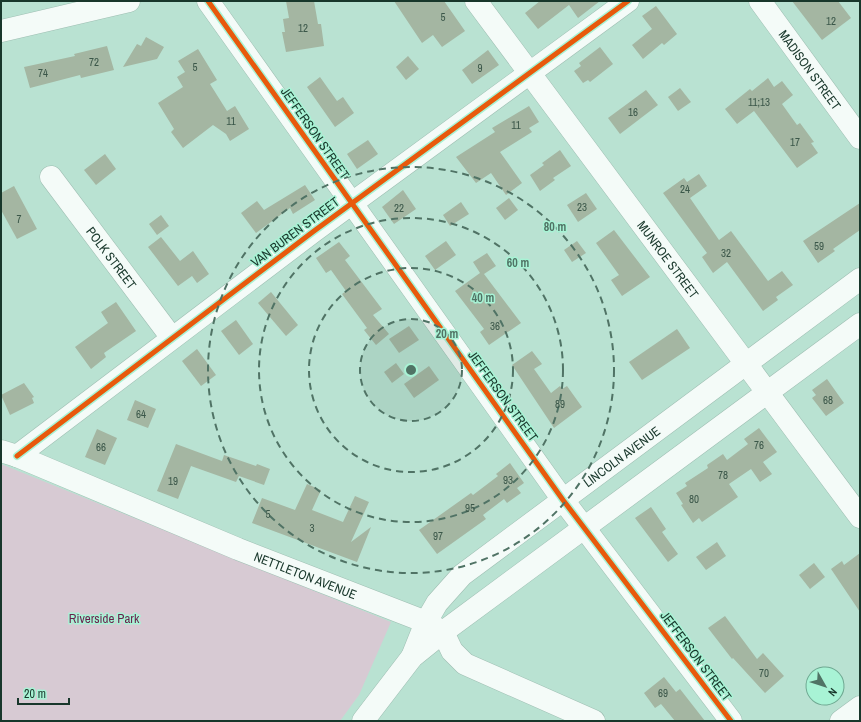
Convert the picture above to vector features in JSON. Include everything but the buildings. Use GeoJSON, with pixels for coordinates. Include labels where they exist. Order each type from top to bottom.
{"type":"FeatureCollection","features":[{"type":"Feature","properties":{"kind":"street"},"geometry":{"type":"LineString","coordinates":[[1,31],[129,1]]}},
{"type":"Feature","properties":{"kind":"street","name":"JEFFERSON STREET"},"geometry":{"type":"LineString","coordinates":[[208,1],[563,500],[731,721]]}},
{"type":"Feature","properties":{"kind":"street","name":"MUNROE STREET"},"geometry":{"type":"LineString","coordinates":[[476,1],[860,517]]}},
{"type":"Feature","properties":{"kind":"street","name":"VAN BUREN STREET"},"geometry":{"type":"LineString","coordinates":[[9,454],[172,338],[529,72],[628,1]]}},
{"type":"Feature","properties":{"kind":"street","name":"MADISON STREET"},"geometry":{"type":"LineString","coordinates":[[760,1],[860,138]]}},
{"type":"Feature","properties":{"kind":"street","name":"POLK STREET"},"geometry":{"type":"LineString","coordinates":[[51,177],[172,338]]}},
{"type":"Feature","properties":{"kind":"street","name":"LINCOLN AVENUE"},"geometry":{"type":"LineString","coordinates":[[363,721],[434,627],[437,603],[462,575],[860,279]]}},
{"type":"Feature","properties":{"kind":"street"},"geometry":{"type":"LineString","coordinates":[[594,721],[465,664],[452,651],[434,627],[584,527],[860,324]]}},
{"type":"Feature","properties":{"kind":"street","name":"NETTLETON AVENUE"},"geometry":{"type":"LineString","coordinates":[[9,454],[231,546],[434,627]]}},
{"type":"Feature","properties":{"kind":"street"},"geometry":{"type":"LineString","coordinates":[[841,721],[860,707]]}},
{"type":"Feature","properties":{"kind":"green space","name":"Riverside Park"},"geometry":{"type":"Polygon","coordinates":[[[1,464],[391,622],[359,695],[340,721],[1,721],[1,464]]]}},
{"type":"Feature","properties":{"kind":"cycle path"},"geometry":{"type":"LineString","coordinates":[[208,1],[563,500],[731,721]]}},
{"type":"Feature","properties":{"kind":"cycle path"},"geometry":{"type":"LineString","coordinates":[[17,456],[314,231],[628,1]]}}]}
